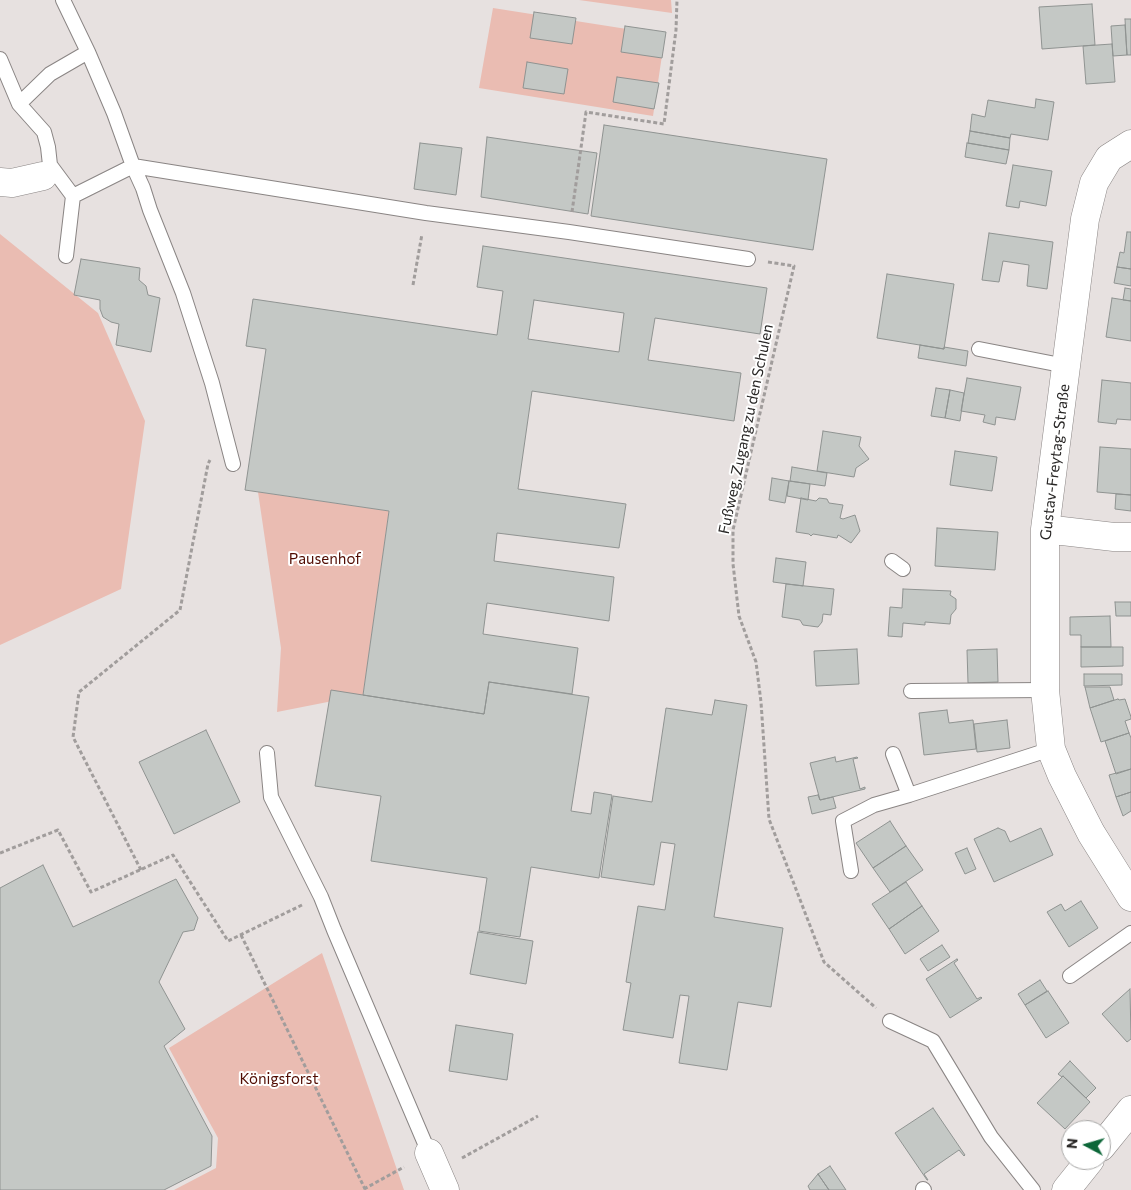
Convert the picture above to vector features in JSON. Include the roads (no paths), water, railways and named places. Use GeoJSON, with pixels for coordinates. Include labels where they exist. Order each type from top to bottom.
{"type":"FeatureCollection","features":[{"type":"Feature","properties":{"kind":"street","name":"Gustav-Freytag-Straße"},"geometry":{"type":"LineString","coordinates":[[1131,144],[1109,158],[1094,183],[1086,219],[1045,529],[1045,690],[1051,749],[1062,776],[1091,833],[1131,897]]}},
{"type":"Feature","properties":{"kind":"street"},"geometry":{"type":"LineString","coordinates":[[0,182],[12,183],[46,170]]}},
{"type":"Feature","properties":{"kind":"street"},"geometry":{"type":"LineString","coordinates":[[1045,529],[1114,538],[1131,537]]}},
{"type":"Feature","properties":{"kind":"street"},"geometry":{"type":"LineString","coordinates":[[1111,1135],[1131,1110]]}},
{"type":"Feature","properties":{"kind":"street"},"geometry":{"type":"LineString","coordinates":[[1066,1190],[1082,1170]]}},
{"type":"Feature","properties":{"kind":"lane"},"geometry":{"type":"LineString","coordinates":[[62,0],[88,52],[114,113],[183,293],[212,383],[233,464]]}},
{"type":"Feature","properties":{"kind":"lane"},"geometry":{"type":"LineString","coordinates":[[19,104],[50,74],[88,52]]}},
{"type":"Feature","properties":{"kind":"lane"},"geometry":{"type":"LineString","coordinates":[[0,59],[19,104],[44,132],[48,147],[46,170],[73,196]]}},
{"type":"Feature","properties":{"kind":"lane"},"geometry":{"type":"LineString","coordinates":[[73,196],[133,166],[426,213],[569,232],[748,260]]}},
{"type":"Feature","properties":{"kind":"lane"},"geometry":{"type":"LineString","coordinates":[[66,256],[73,196]]}},
{"type":"Feature","properties":{"kind":"lane"},"geometry":{"type":"LineString","coordinates":[[979,349],[1066,366]]}},
{"type":"Feature","properties":{"kind":"lane"},"geometry":{"type":"LineString","coordinates":[[892,561],[904,569]]}},
{"type":"Feature","properties":{"kind":"lane"},"geometry":{"type":"LineString","coordinates":[[911,691],[1045,690]]}},
{"type":"Feature","properties":{"kind":"lane"},"geometry":{"type":"LineString","coordinates":[[851,871],[843,821],[874,805],[1051,749]]}},
{"type":"Feature","properties":{"kind":"lane"},"geometry":{"type":"LineString","coordinates":[[267,753],[272,797],[321,897],[437,1172]]}},
{"type":"Feature","properties":{"kind":"lane"},"geometry":{"type":"LineString","coordinates":[[894,754],[909,795]]}},
{"type":"Feature","properties":{"kind":"lane"},"geometry":{"type":"LineString","coordinates":[[1070,976],[1131,933]]}},
{"type":"Feature","properties":{"kind":"lane"},"geometry":{"type":"LineString","coordinates":[[890,1021],[933,1042],[991,1137],[1033,1190]]}},
{"type":"Feature","properties":{"kind":"park label","name":"Pausenhof"},"geometry":{"type":"Point","coordinates":[325,559]}},
{"type":"Feature","properties":{"kind":"park label","name":"Königsforst"},"geometry":{"type":"Point","coordinates":[279,1079]}}]}
